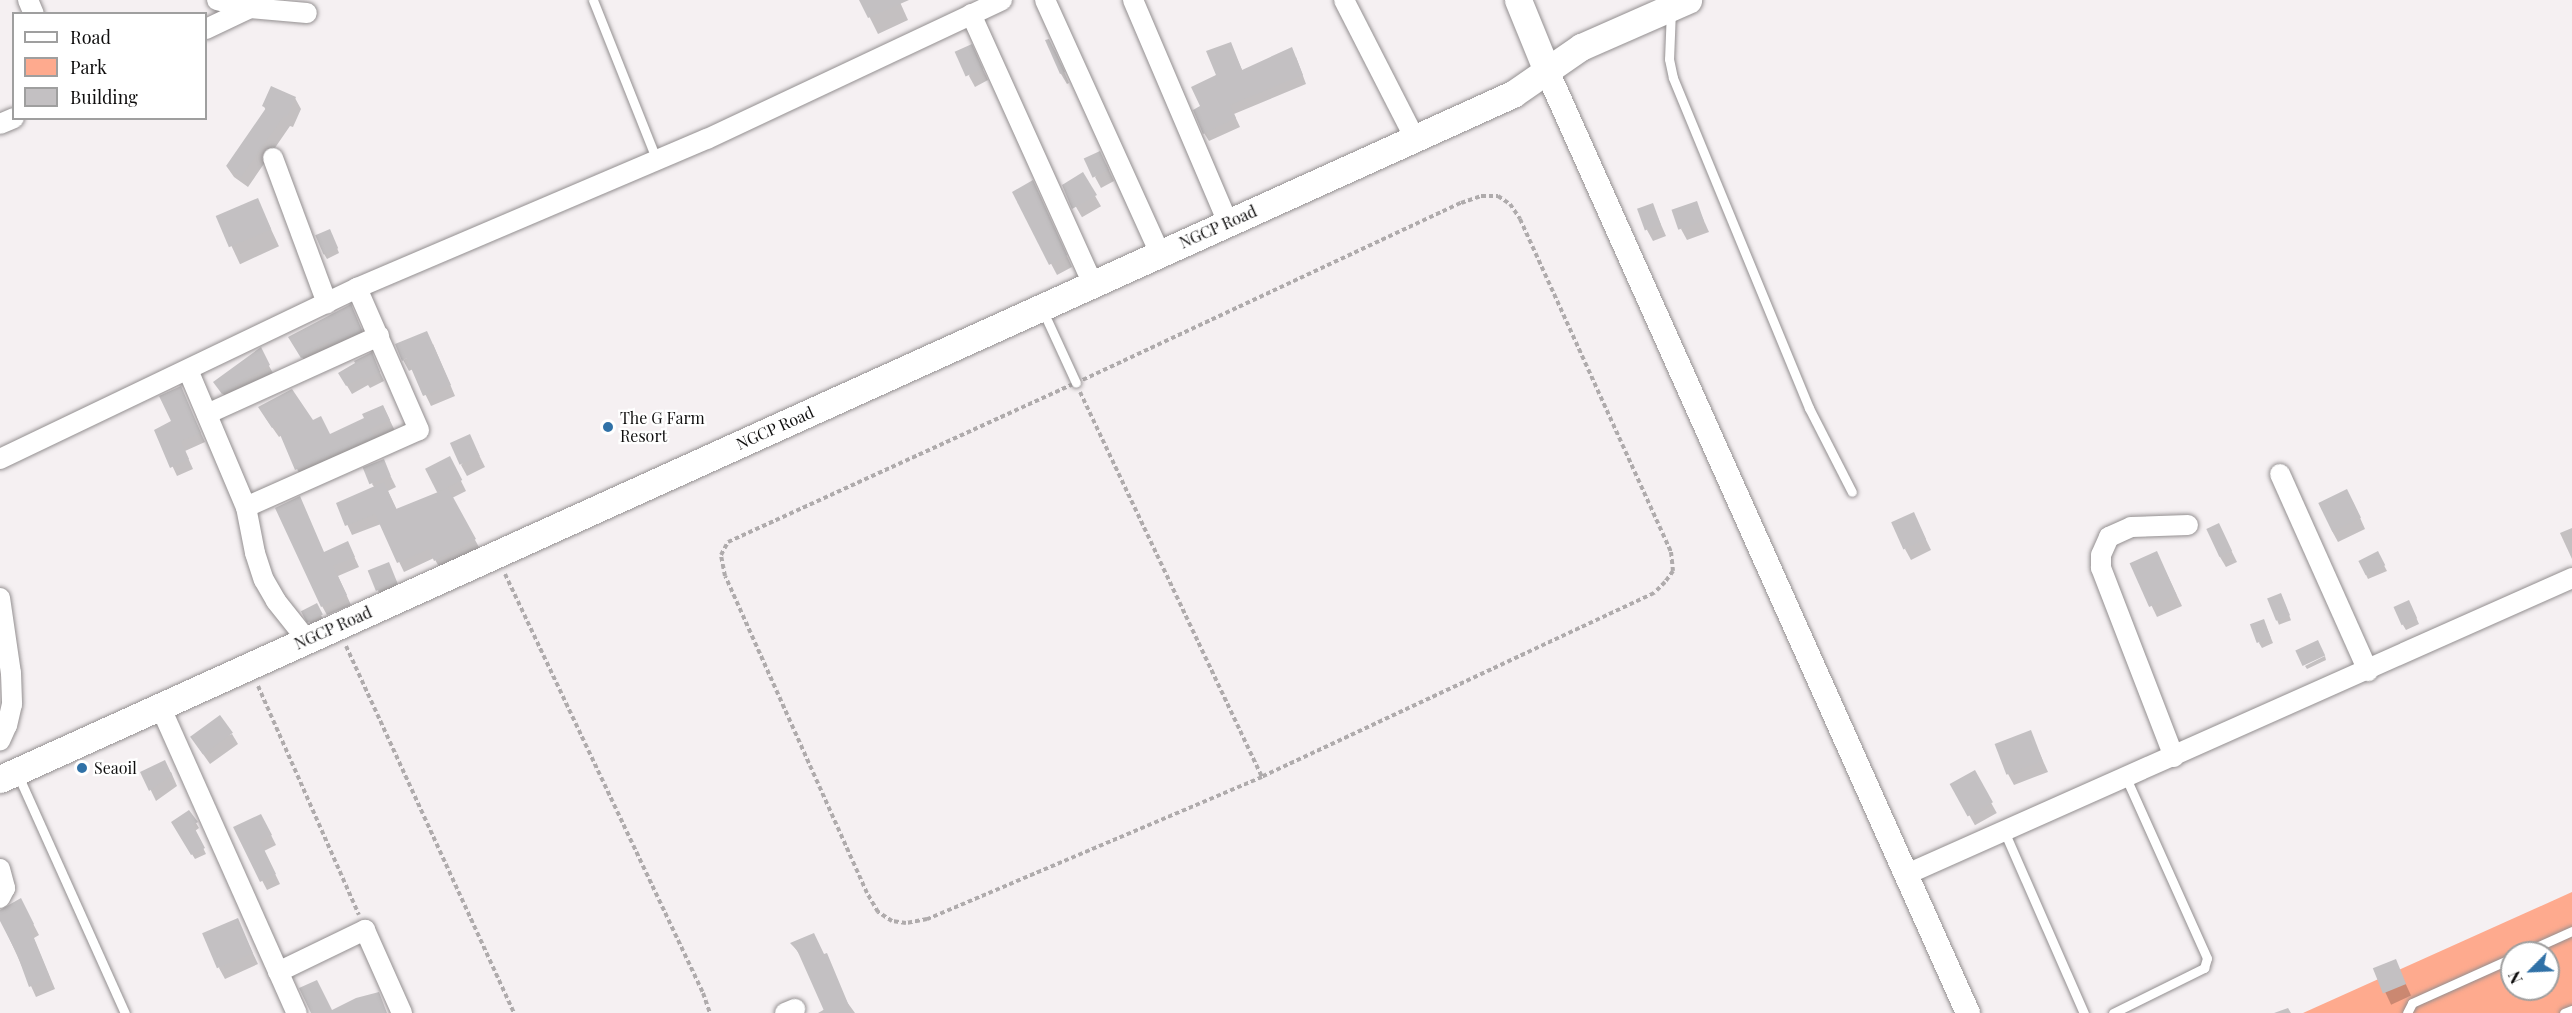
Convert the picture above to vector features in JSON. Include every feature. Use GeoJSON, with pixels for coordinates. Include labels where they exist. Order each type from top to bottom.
{"type":"FeatureCollection","features":[{"type":"Feature","properties":{"kind":"main road"},"geometry":{"type":"LineString","coordinates":[[1518,0],[1547,71]]}},
{"type":"Feature","properties":{"kind":"main road","name":"NGCP Road"},"geometry":{"type":"LineString","coordinates":[[8,775],[1514,94],[1547,71],[1557,61],[1581,47],[1680,4]]}},
{"type":"Feature","properties":{"kind":"street"},"geometry":{"type":"LineString","coordinates":[[217,0],[250,8],[307,13]]}},
{"type":"Feature","properties":{"kind":"street"},"geometry":{"type":"LineString","coordinates":[[0,459],[357,288],[657,160],[1002,0]]}},
{"type":"Feature","properties":{"kind":"street"},"geometry":{"type":"LineString","coordinates":[[1045,0],[1160,254]]}},
{"type":"Feature","properties":{"kind":"street"},"geometry":{"type":"LineString","coordinates":[[1133,0],[1228,223]]}},
{"type":"Feature","properties":{"kind":"street"},"geometry":{"type":"LineString","coordinates":[[1344,0],[1414,138]]}},
{"type":"Feature","properties":{"kind":"street"},"geometry":{"type":"LineString","coordinates":[[207,29],[250,8]]}},
{"type":"Feature","properties":{"kind":"street"},"geometry":{"type":"LineString","coordinates":[[971,14],[1093,284]]}},
{"type":"Feature","properties":{"kind":"street"},"geometry":{"type":"LineString","coordinates":[[1547,71],[1968,1013]]}},
{"type":"Feature","properties":{"kind":"street"},"geometry":{"type":"LineString","coordinates":[[273,158],[327,303]]}},
{"type":"Feature","properties":{"kind":"street"},"geometry":{"type":"LineString","coordinates":[[246,507],[419,430],[357,288]]}},
{"type":"Feature","properties":{"kind":"street"},"geometry":{"type":"LineString","coordinates":[[207,414],[378,336]]}},
{"type":"Feature","properties":{"kind":"street"},"geometry":{"type":"LineString","coordinates":[[189,370],[246,507],[255,554],[264,580],[276,601],[307,640]]}},
{"type":"Feature","properties":{"kind":"street"},"geometry":{"type":"LineString","coordinates":[[2280,474],[2368,671]]}},
{"type":"Feature","properties":{"kind":"street"},"geometry":{"type":"LineString","coordinates":[[2174,757],[2101,568],[2101,555],[2109,537],[2131,527],[2188,525]]}},
{"type":"Feature","properties":{"kind":"street"},"geometry":{"type":"LineString","coordinates":[[1905,875],[2368,671],[2572,578]]}},
{"type":"Feature","properties":{"kind":"street"},"geometry":{"type":"LineString","coordinates":[[0,598],[11,673],[12,704],[0,741]]}},
{"type":"Feature","properties":{"kind":"street"},"geometry":{"type":"LineString","coordinates":[[160,706],[297,1013]]}},
{"type":"Feature","properties":{"kind":"street"},"geometry":{"type":"LineString","coordinates":[[0,869],[5,888],[0,898]]}},
{"type":"Feature","properties":{"kind":"street"},"geometry":{"type":"LineString","coordinates":[[278,972],[365,930],[402,1013]]}},
{"type":"Feature","properties":{"kind":"lane"},"geometry":{"type":"LineString","coordinates":[[593,0],[657,160]]}},
{"type":"Feature","properties":{"kind":"lane"},"geometry":{"type":"LineString","coordinates":[[1680,4],[1669,59],[1677,88],[1809,408],[1852,492]]}},
{"type":"Feature","properties":{"kind":"lane"},"geometry":{"type":"LineString","coordinates":[[1041,308],[1076,383]]}},
{"type":"Feature","properties":{"kind":"lane"},"geometry":{"type":"LineString","coordinates":[[8,775],[125,1013]]}},
{"type":"Feature","properties":{"kind":"lane"},"geometry":{"type":"LineString","coordinates":[[2113,1013],[2204,968],[2207,958],[2126,778]]}},
{"type":"Feature","properties":{"kind":"lane"},"geometry":{"type":"LineString","coordinates":[[2004,831],[2084,1013]]}},
{"type":"Feature","properties":{"kind":"lane"},"geometry":{"type":"LineString","coordinates":[[2550,941],[2572,931]]}},
{"type":"Feature","properties":{"kind":"lane"},"geometry":{"type":"LineString","coordinates":[[2407,1013],[2412,1003],[2500,963]]}},
{"type":"Feature","properties":{"kind":"lane"},"geometry":{"type":"LineString","coordinates":[[2565,1013],[2572,1010]]}},
{"type":"Feature","properties":{"kind":"path"},"geometry":{"type":"LineString","coordinates":[[1481,196],[1498,196],[1510,204],[1520,219],[1661,527],[1671,552],[1673,570],[1654,592],[1262,777],[927,919],[906,923],[892,921],[878,912],[867,893],[725,576],[721,555],[728,542],[739,535],[1076,383],[1461,202],[1481,196]]}},
{"type":"Feature","properties":{"kind":"path"},"geometry":{"type":"LineString","coordinates":[[1076,383],[1262,777]]}},
{"type":"Feature","properties":{"kind":"path"},"geometry":{"type":"LineString","coordinates":[[495,555],[703,993],[710,1013]]}},
{"type":"Feature","properties":{"kind":"path"},"geometry":{"type":"LineString","coordinates":[[337,626],[514,1013]]}},
{"type":"Feature","properties":{"kind":"path"},"geometry":{"type":"LineString","coordinates":[[250,666],[365,930]]}},
{"type":"Feature","properties":{"kind":"green space"},"geometry":{"type":"Polygon","coordinates":[[[2572,892],[2572,1013],[2303,1013],[2572,892]]]}},
{"type":"Feature","properties":{"kind":"building"},"geometry":{"type":"Polygon","coordinates":[[[859,0],[909,0],[868,18],[859,0]]]}},
{"type":"Feature","properties":{"kind":"building"},"geometry":{"type":"Polygon","coordinates":[[[1049,39],[1065,72],[1060,74],[1045,40],[1049,39]]]}},
{"type":"Feature","properties":{"kind":"building"},"geometry":{"type":"Polygon","coordinates":[[[1231,42],[1242,70],[1292,47],[1303,75],[1230,105],[1236,118],[1203,134],[1193,110],[1200,106],[1191,87],[1216,75],[1206,51],[1231,42]]]}},
{"type":"Feature","properties":{"kind":"building"},"geometry":{"type":"Polygon","coordinates":[[[972,44],[983,69],[966,76],[955,52],[972,44]]]}},
{"type":"Feature","properties":{"kind":"building"},"geometry":{"type":"Polygon","coordinates":[[[271,86],[296,97],[287,117],[284,116],[241,177],[226,166],[266,108],[262,106],[271,86]]]}},
{"type":"Feature","properties":{"kind":"building"},"geometry":{"type":"Polygon","coordinates":[[[1100,151],[1109,170],[1093,178],[1084,159],[1100,151]]]}},
{"type":"Feature","properties":{"kind":"building"},"geometry":{"type":"Polygon","coordinates":[[[1083,172],[1097,195],[1072,209],[1062,185],[1083,172]]]}},
{"type":"Feature","properties":{"kind":"building"},"geometry":{"type":"Polygon","coordinates":[[[1033,180],[1067,255],[1049,265],[1012,192],[1033,180]]]}},
{"type":"Feature","properties":{"kind":"building"},"geometry":{"type":"Polygon","coordinates":[[[258,198],[271,229],[229,247],[216,216],[258,198]]]}},
{"type":"Feature","properties":{"kind":"building"},"geometry":{"type":"Polygon","coordinates":[[[1697,201],[1704,221],[1678,230],[1671,210],[1697,201]]]}},
{"type":"Feature","properties":{"kind":"building"},"geometry":{"type":"Polygon","coordinates":[[[1653,203],[1661,225],[1645,230],[1637,209],[1653,203]]]}},
{"type":"Feature","properties":{"kind":"building"},"geometry":{"type":"Polygon","coordinates":[[[330,229],[338,248],[323,255],[315,235],[330,229]]]}},
{"type":"Feature","properties":{"kind":"building"},"geometry":{"type":"Polygon","coordinates":[[[351,304],[362,330],[329,344],[328,341],[301,358],[288,337],[351,304]]]}},
{"type":"Feature","properties":{"kind":"building"},"geometry":{"type":"Polygon","coordinates":[[[427,331],[451,385],[423,396],[407,358],[402,361],[395,344],[427,331]]]}},
{"type":"Feature","properties":{"kind":"building"},"geometry":{"type":"Polygon","coordinates":[[[261,347],[270,365],[222,394],[213,382],[261,347]]]}},
{"type":"Feature","properties":{"kind":"building"},"geometry":{"type":"Polygon","coordinates":[[[372,352],[380,372],[364,380],[362,377],[346,386],[338,373],[355,363],[354,361],[372,352]]]}},
{"type":"Feature","properties":{"kind":"building"},"geometry":{"type":"Polygon","coordinates":[[[181,386],[201,433],[181,441],[189,459],[170,468],[154,430],[171,421],[159,396],[181,386]]]}},
{"type":"Feature","properties":{"kind":"building"},"geometry":{"type":"Polygon","coordinates":[[[292,389],[313,420],[321,416],[330,434],[364,418],[362,414],[383,405],[390,420],[370,429],[374,437],[295,470],[276,425],[272,428],[258,407],[292,389]]]}},
{"type":"Feature","properties":{"kind":"building"},"geometry":{"type":"Polygon","coordinates":[[[470,434],[480,456],[460,465],[450,443],[470,434]]]}},
{"type":"Feature","properties":{"kind":"building"},"geometry":{"type":"Polygon","coordinates":[[[450,456],[462,480],[437,493],[425,469],[450,456]]]}},
{"type":"Feature","properties":{"kind":"building"},"geometry":{"type":"Polygon","coordinates":[[[384,459],[391,476],[369,484],[363,468],[384,459]]]}},
{"type":"Feature","properties":{"kind":"building"},"geometry":{"type":"Polygon","coordinates":[[[384,482],[396,509],[448,488],[476,539],[434,561],[429,549],[397,563],[375,514],[345,526],[336,503],[384,482]]]}},
{"type":"Feature","properties":{"kind":"building"},"geometry":{"type":"Polygon","coordinates":[[[2347,489],[2361,518],[2332,532],[2318,503],[2347,489]]]}},
{"type":"Feature","properties":{"kind":"building"},"geometry":{"type":"Polygon","coordinates":[[[300,496],[324,552],[348,541],[355,557],[333,566],[347,595],[321,607],[275,508],[300,496]]]}},
{"type":"Feature","properties":{"kind":"building"},"geometry":{"type":"Polygon","coordinates":[[[1914,512],[1926,539],[1903,550],[1891,522],[1914,512]]]}},
{"type":"Feature","properties":{"kind":"building"},"geometry":{"type":"Polygon","coordinates":[[[2219,523],[2232,551],[2219,557],[2206,529],[2219,523]]]}},
{"type":"Feature","properties":{"kind":"building"},"geometry":{"type":"Polygon","coordinates":[[[2157,551],[2177,595],[2149,607],[2130,563],[2157,551]]]}},
{"type":"Feature","properties":{"kind":"building"},"geometry":{"type":"Polygon","coordinates":[[[2378,551],[2385,565],[2366,575],[2358,561],[2378,551]]]}},
{"type":"Feature","properties":{"kind":"building"},"geometry":{"type":"Polygon","coordinates":[[[389,562],[397,582],[376,591],[368,571],[389,562]]]}},
{"type":"Feature","properties":{"kind":"building"},"geometry":{"type":"Polygon","coordinates":[[[2281,593],[2290,615],[2276,621],[2267,599],[2281,593]]]}},
{"type":"Feature","properties":{"kind":"building"},"geometry":{"type":"Polygon","coordinates":[[[2409,600],[2417,618],[2402,625],[2393,607],[2409,600]]]}},
{"type":"Feature","properties":{"kind":"building"},"geometry":{"type":"Polygon","coordinates":[[[317,603],[323,615],[307,623],[301,611],[317,603]]]}},
{"type":"Feature","properties":{"kind":"building"},"geometry":{"type":"Polygon","coordinates":[[[2264,619],[2271,638],[2257,643],[2250,624],[2264,619]]]}},
{"type":"Feature","properties":{"kind":"building"},"geometry":{"type":"Polygon","coordinates":[[[2318,640],[2325,655],[2303,666],[2295,651],[2318,640]]]}},
{"type":"Feature","properties":{"kind":"building"},"geometry":{"type":"Polygon","coordinates":[[[220,715],[233,733],[203,755],[190,737],[220,715]]]}},
{"type":"Feature","properties":{"kind":"building"},"geometry":{"type":"Polygon","coordinates":[[[2031,730],[2043,761],[2006,775],[1995,744],[2031,730]]]}},
{"type":"Feature","properties":{"kind":"building"},"geometry":{"type":"Polygon","coordinates":[[[165,760],[172,775],[149,791],[140,772],[165,760]]]}},
{"type":"Feature","properties":{"kind":"building"},"geometry":{"type":"Polygon","coordinates":[[[1975,770],[1993,802],[1968,816],[1950,784],[1975,770]]]}},
{"type":"Feature","properties":{"kind":"building"},"geometry":{"type":"Polygon","coordinates":[[[189,810],[198,822],[193,825],[205,848],[191,855],[171,822],[189,810]]]}},
{"type":"Feature","properties":{"kind":"building"},"geometry":{"type":"Polygon","coordinates":[[[261,814],[272,835],[260,841],[276,874],[260,882],[233,827],[261,814]]]}},
{"type":"Feature","properties":{"kind":"building"},"geometry":{"type":"Polygon","coordinates":[[[21,898],[34,924],[29,927],[50,978],[29,987],[17,954],[0,921],[0,910],[21,898]]]}},
{"type":"Feature","properties":{"kind":"building"},"geometry":{"type":"Polygon","coordinates":[[[238,918],[253,953],[217,968],[202,933],[238,918]]]}},
{"type":"Feature","properties":{"kind":"building"},"geometry":{"type":"Polygon","coordinates":[[[814,933],[824,954],[827,953],[852,1013],[825,1013],[797,950],[790,943],[814,933]]]}},
{"type":"Feature","properties":{"kind":"building"},"geometry":{"type":"Polygon","coordinates":[[[2396,959],[2406,984],[2383,993],[2373,968],[2396,959]]]}},
{"type":"Feature","properties":{"kind":"building"},"geometry":{"type":"Polygon","coordinates":[[[317,980],[332,1010],[356,998],[379,992],[387,1013],[311,1013],[299,988],[317,980]]]}},
{"type":"Feature","properties":{"kind":"place","name":"The G Farm Resort"},"geometry":{"type":"Point","coordinates":[608,427]}},
{"type":"Feature","properties":{"kind":"place","name":"Seaoil"},"geometry":{"type":"Point","coordinates":[82,768]}}]}
